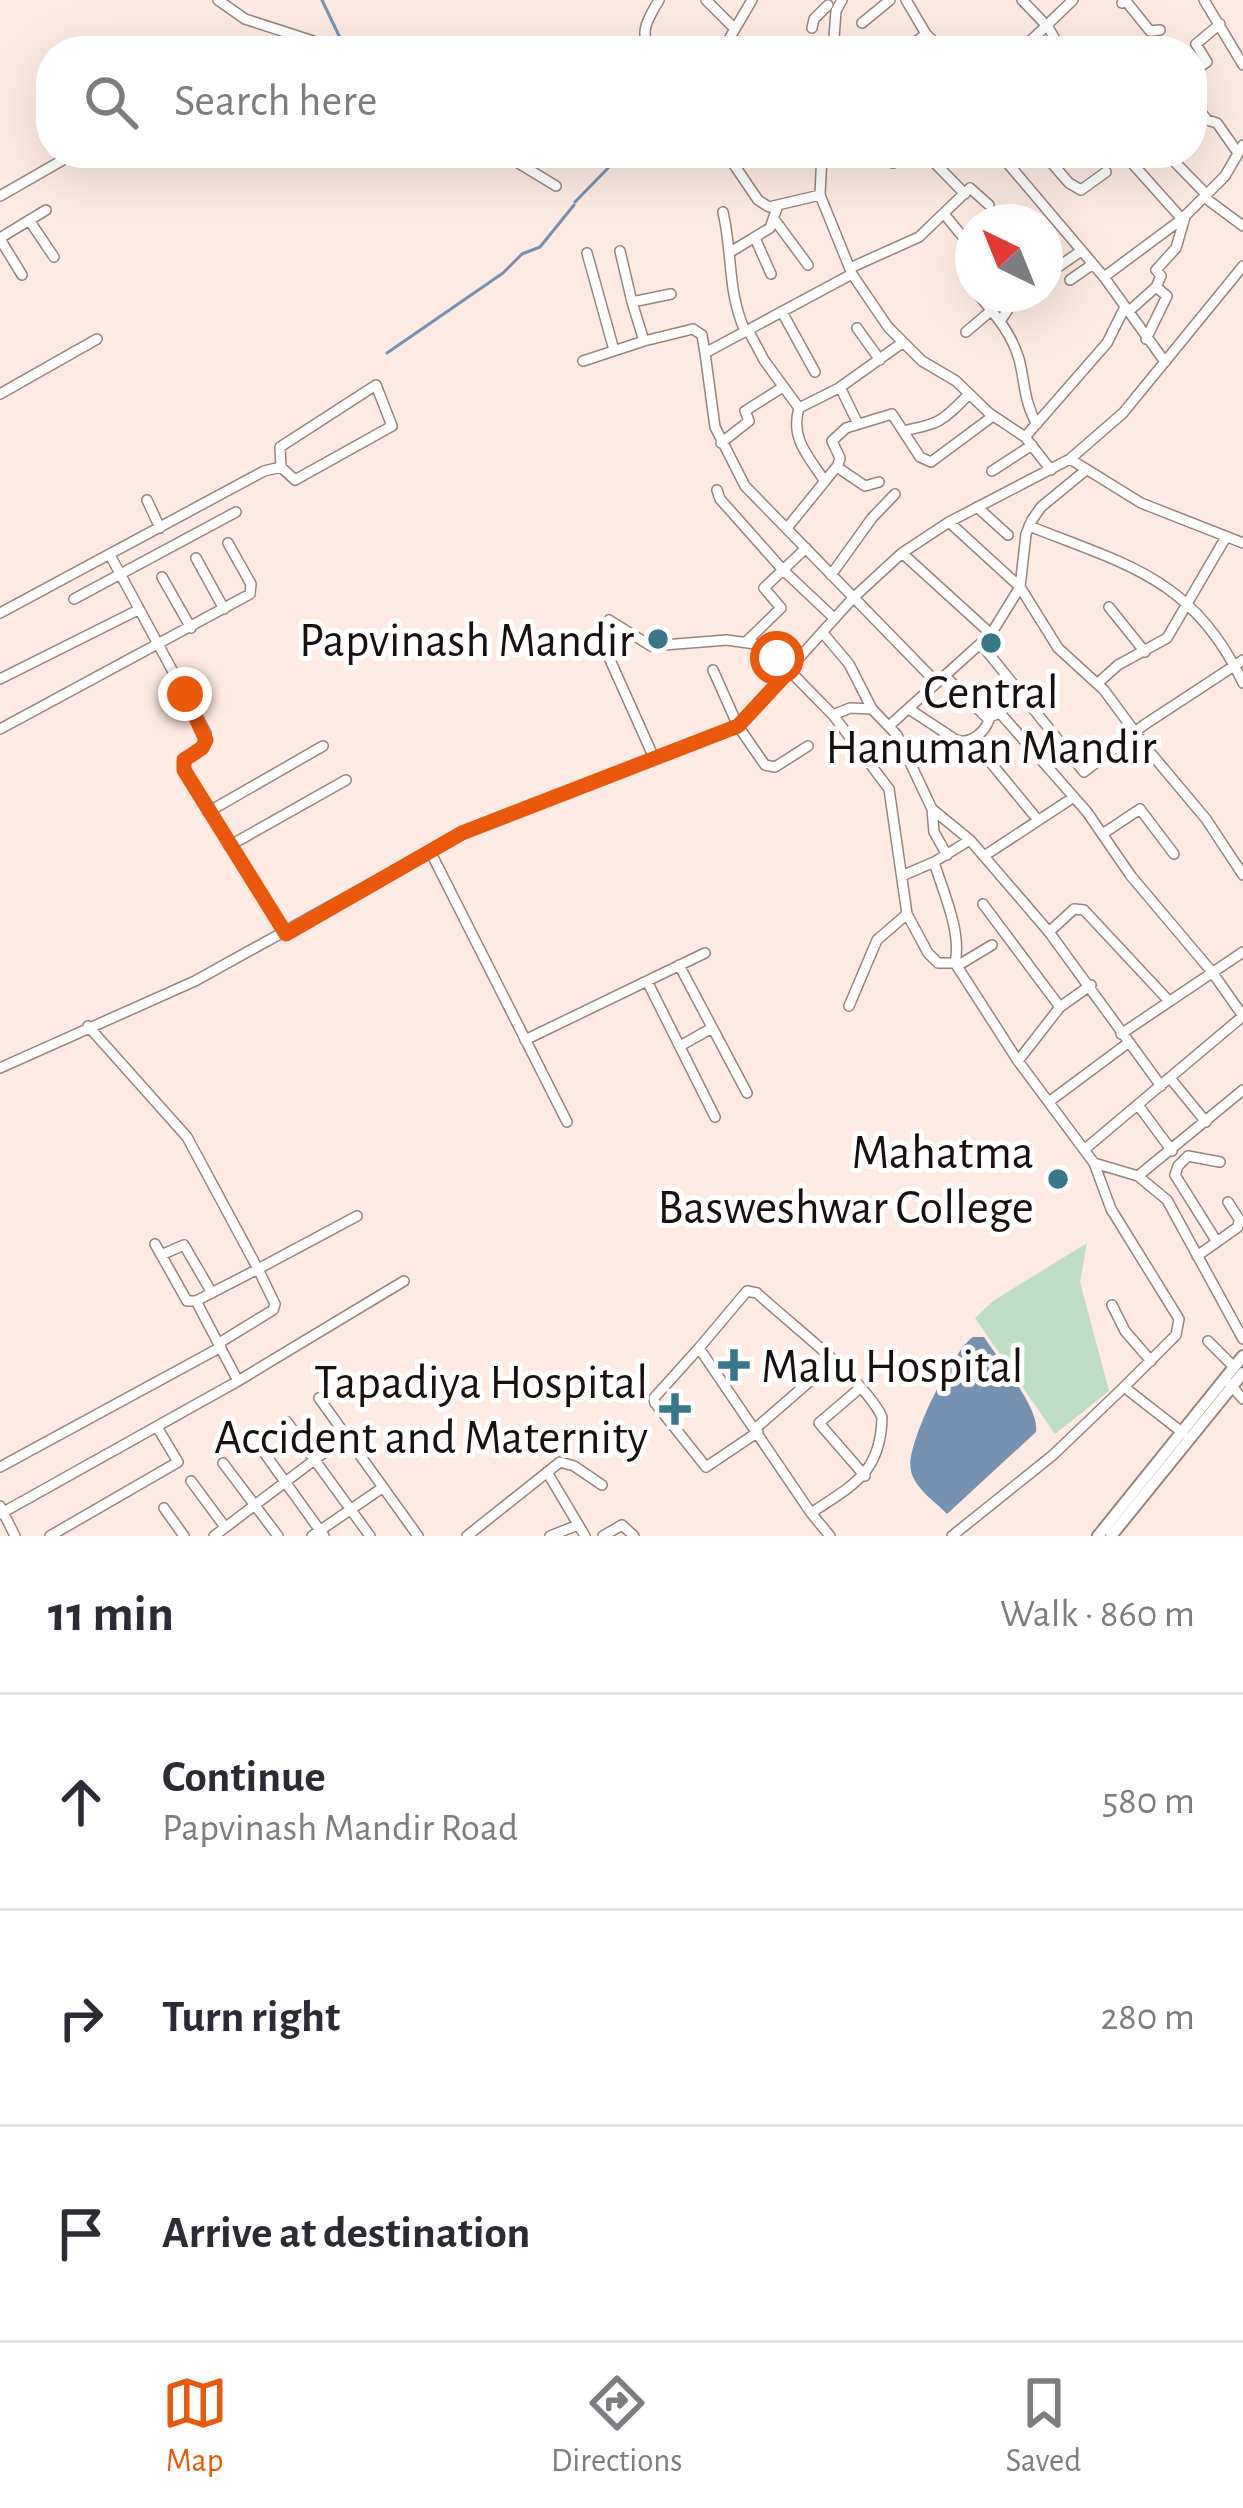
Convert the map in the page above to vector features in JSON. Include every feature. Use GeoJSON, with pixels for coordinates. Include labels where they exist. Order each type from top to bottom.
{"type":"FeatureCollection","features":[{"type":"Feature","properties":{"kind":"main road"},"geometry":{"type":"LineString","coordinates":[[1112,1536],[1239,1370],[1243,1356]]}},
{"type":"Feature","properties":{"kind":"main road"},"geometry":{"type":"LineString","coordinates":[[1098,1536],[1229,1383]]}},
{"type":"Feature","properties":{"kind":"street"},"geometry":{"type":"LineString","coordinates":[[218,0],[245,19],[291,36]]}},
{"type":"Feature","properties":{"kind":"street"},"geometry":{"type":"LineString","coordinates":[[645,36],[659,0]]}},
{"type":"Feature","properties":{"kind":"street"},"geometry":{"type":"LineString","coordinates":[[706,0],[734,28]]}},
{"type":"Feature","properties":{"kind":"street"},"geometry":{"type":"LineString","coordinates":[[730,36],[752,0]]}},
{"type":"Feature","properties":{"kind":"street"},"geometry":{"type":"LineString","coordinates":[[862,23],[890,0]]}},
{"type":"Feature","properties":{"kind":"street"},"geometry":{"type":"LineString","coordinates":[[906,0],[923,36]]}},
{"type":"Feature","properties":{"kind":"street"},"geometry":{"type":"LineString","coordinates":[[1022,0],[1053,36]]}},
{"type":"Feature","properties":{"kind":"street"},"geometry":{"type":"LineString","coordinates":[[1038,36],[1073,0]]}},
{"type":"Feature","properties":{"kind":"street"},"geometry":{"type":"LineString","coordinates":[[1204,0],[1243,65]]}},
{"type":"Feature","properties":{"kind":"street"},"geometry":{"type":"LineString","coordinates":[[1128,2],[1150,31],[1160,30]]}},
{"type":"Feature","properties":{"kind":"street"},"geometry":{"type":"LineString","coordinates":[[812,28],[814,19],[831,4]]}},
{"type":"Feature","properties":{"kind":"street"},"geometry":{"type":"LineString","coordinates":[[831,4],[832,36]]}},
{"type":"Feature","properties":{"kind":"street"},"geometry":{"type":"LineString","coordinates":[[1206,36],[1220,24]]}},
{"type":"Feature","properties":{"kind":"street"},"geometry":{"type":"LineString","coordinates":[[1228,39],[1243,30]]}},
{"type":"Feature","properties":{"kind":"street"},"geometry":{"type":"LineString","coordinates":[[1104,277],[1183,218],[1225,176],[1240,149],[1217,123],[1207,120]]}},
{"type":"Feature","properties":{"kind":"street"},"geometry":{"type":"LineString","coordinates":[[0,196],[48,168]]}},
{"type":"Feature","properties":{"kind":"street"},"geometry":{"type":"LineString","coordinates":[[736,168],[758,200],[776,213],[808,266]]}},
{"type":"Feature","properties":{"kind":"street"},"geometry":{"type":"LineString","coordinates":[[821,168],[820,195],[851,271],[902,344],[1029,441],[1051,470]]}},
{"type":"Feature","properties":{"kind":"street"},"geometry":{"type":"LineString","coordinates":[[936,168],[965,194]]}},
{"type":"Feature","properties":{"kind":"street"},"geometry":{"type":"LineString","coordinates":[[1010,168],[1035,204]]}},
{"type":"Feature","properties":{"kind":"street"},"geometry":{"type":"LineString","coordinates":[[1056,168],[1082,190],[1106,172]]}},
{"type":"Feature","properties":{"kind":"street"},"geometry":{"type":"LineString","coordinates":[[1142,168],[1183,218]]}},
{"type":"Feature","properties":{"kind":"street"},"geometry":{"type":"LineString","coordinates":[[1180,168],[1243,226]]}},
{"type":"Feature","properties":{"kind":"street"},"geometry":{"type":"LineString","coordinates":[[528,169],[556,186]]}},
{"type":"Feature","properties":{"kind":"street"},"geometry":{"type":"LineString","coordinates":[[705,352],[919,237],[970,188],[988,204]]}},
{"type":"Feature","properties":{"kind":"street"},"geometry":{"type":"LineString","coordinates":[[731,251],[770,228],[776,213],[820,195]]}},
{"type":"Feature","properties":{"kind":"street"},"geometry":{"type":"LineString","coordinates":[[22,275],[0,239],[46,210]]}},
{"type":"Feature","properties":{"kind":"street"},"geometry":{"type":"LineString","coordinates":[[723,212],[731,251],[733,305],[799,408]]}},
{"type":"Feature","properties":{"kind":"street"},"geometry":{"type":"LineString","coordinates":[[946,215],[955,227]]}},
{"type":"Feature","properties":{"kind":"street"},"geometry":{"type":"LineString","coordinates":[[992,471],[1029,441],[1037,424],[1107,344],[1127,310],[1156,287],[1161,275],[1156,270],[1176,248],[1183,218]]}},
{"type":"Feature","properties":{"kind":"street"},"geometry":{"type":"LineString","coordinates":[[29,220],[54,256]]}},
{"type":"Feature","properties":{"kind":"street"},"geometry":{"type":"LineString","coordinates":[[1063,234],[1104,277],[1165,362]]}},
{"type":"Feature","properties":{"kind":"street"},"geometry":{"type":"LineString","coordinates":[[755,238],[771,274]]}},
{"type":"Feature","properties":{"kind":"street"},"geometry":{"type":"LineString","coordinates":[[620,251],[644,341]]}},
{"type":"Feature","properties":{"kind":"street"},"geometry":{"type":"LineString","coordinates":[[1063,264],[1081,251]]}},
{"type":"Feature","properties":{"kind":"street"},"geometry":{"type":"LineString","coordinates":[[587,254],[614,350]]}},
{"type":"Feature","properties":{"kind":"street"},"geometry":{"type":"LineString","coordinates":[[1070,280],[1093,264]]}},
{"type":"Feature","properties":{"kind":"street"},"geometry":{"type":"LineString","coordinates":[[0,1068],[195,981],[481,824],[738,726],[834,618],[902,553],[949,522],[1070,459],[1123,413],[1243,266]]}},
{"type":"Feature","properties":{"kind":"street"},"geometry":{"type":"LineString","coordinates":[[1146,339],[1166,303],[1167,296],[1156,287]]}},
{"type":"Feature","properties":{"kind":"street"},"geometry":{"type":"LineString","coordinates":[[632,302],[670,294]]}},
{"type":"Feature","properties":{"kind":"street"},"geometry":{"type":"LineString","coordinates":[[782,312],[815,372]]}},
{"type":"Feature","properties":{"kind":"street"},"geometry":{"type":"LineString","coordinates":[[966,332],[989,312]]}},
{"type":"Feature","properties":{"kind":"street"},"geometry":{"type":"LineString","coordinates":[[995,312],[1019,359],[1027,404],[1037,424]]}},
{"type":"Feature","properties":{"kind":"street"},"geometry":{"type":"LineString","coordinates":[[1001,320],[1006,312]]}},
{"type":"Feature","properties":{"kind":"street"},"geometry":{"type":"LineString","coordinates":[[857,328],[880,361]]}},
{"type":"Feature","properties":{"kind":"street"},"geometry":{"type":"LineString","coordinates":[[583,361],[693,329],[701,335],[721,443],[746,486],[853,598],[987,718],[988,724],[972,740],[956,740],[909,709]]}},
{"type":"Feature","properties":{"kind":"street"},"geometry":{"type":"LineString","coordinates":[[0,394],[97,339]]}},
{"type":"Feature","properties":{"kind":"street"},"geometry":{"type":"LineString","coordinates":[[824,480],[796,437],[799,408],[840,387],[902,344]]}},
{"type":"Feature","properties":{"kind":"street"},"geometry":{"type":"LineString","coordinates":[[376,385],[392,426],[295,480],[281,467],[280,446],[376,385]]}},
{"type":"Feature","properties":{"kind":"street"},"geometry":{"type":"LineString","coordinates":[[721,443],[748,421],[745,411],[783,387]]}},
{"type":"Feature","properties":{"kind":"street"},"geometry":{"type":"LineString","coordinates":[[840,387],[858,424]]}},
{"type":"Feature","properties":{"kind":"street"},"geometry":{"type":"LineString","coordinates":[[903,431],[938,422],[969,394]]}},
{"type":"Feature","properties":{"kind":"street"},"geometry":{"type":"LineString","coordinates":[[787,528],[837,467],[840,458],[833,438],[858,424],[892,414],[920,457],[931,462],[993,416]]}},
{"type":"Feature","properties":{"kind":"street"},"geometry":{"type":"LineString","coordinates":[[1070,459],[1141,502],[1243,543]]}},
{"type":"Feature","properties":{"kind":"street"},"geometry":{"type":"LineString","coordinates":[[0,613],[264,471],[281,467]]}},
{"type":"Feature","properties":{"kind":"street"},"geometry":{"type":"LineString","coordinates":[[837,467],[865,486],[879,482]]}},
{"type":"Feature","properties":{"kind":"street"},"geometry":{"type":"LineString","coordinates":[[890,725],[991,634],[1020,587],[1029,526],[1041,507],[1086,470]]}},
{"type":"Feature","properties":{"kind":"street"},"geometry":{"type":"LineString","coordinates":[[717,490],[720,500],[783,570],[834,618]]}},
{"type":"Feature","properties":{"kind":"street"},"geometry":{"type":"LineString","coordinates":[[831,575],[872,518],[896,494]]}},
{"type":"Feature","properties":{"kind":"street"},"geometry":{"type":"LineString","coordinates":[[147,500],[160,528]]}},
{"type":"Feature","properties":{"kind":"street"},"geometry":{"type":"LineString","coordinates":[[977,507],[1008,535]]}},
{"type":"Feature","properties":{"kind":"street"},"geometry":{"type":"LineString","coordinates":[[74,599],[236,512]]}},
{"type":"Feature","properties":{"kind":"street"},"geometry":{"type":"LineString","coordinates":[[949,522],[1020,587],[1058,648],[1098,683],[1206,819],[1243,875]]}},
{"type":"Feature","properties":{"kind":"street"},"geometry":{"type":"LineString","coordinates":[[1029,526],[1162,582],[1189,603],[1239,663],[1243,683]]}},
{"type":"Feature","properties":{"kind":"street"},"geometry":{"type":"LineString","coordinates":[[1098,683],[1118,665],[1167,638],[1226,537]]}},
{"type":"Feature","properties":{"kind":"street"},"geometry":{"type":"LineString","coordinates":[[0,729],[250,594],[252,588],[228,543]]}},
{"type":"Feature","properties":{"kind":"street"},"geometry":{"type":"LineString","coordinates":[[747,641],[781,608],[764,588],[806,548]]}},
{"type":"Feature","properties":{"kind":"street"},"geometry":{"type":"LineString","coordinates":[[902,553],[991,634]]}},
{"type":"Feature","properties":{"kind":"street"},"geometry":{"type":"LineString","coordinates":[[110,555],[206,733],[205,745],[183,766],[286,934]]}},
{"type":"Feature","properties":{"kind":"street"},"geometry":{"type":"LineString","coordinates":[[196,558],[224,609]]}},
{"type":"Feature","properties":{"kind":"street"},"geometry":{"type":"LineString","coordinates":[[163,577],[191,628]]}},
{"type":"Feature","properties":{"kind":"street"},"geometry":{"type":"LineString","coordinates":[[1109,607],[1144,652]]}},
{"type":"Feature","properties":{"kind":"street"},"geometry":{"type":"LineString","coordinates":[[0,679],[138,610]]}},
{"type":"Feature","properties":{"kind":"street"},"geometry":{"type":"LineString","coordinates":[[654,758],[598,633],[600,626],[616,621],[652,646],[747,641],[766,650],[832,715],[889,789],[907,914],[932,958],[956,964],[992,945]]}},
{"type":"Feature","properties":{"kind":"street"},"geometry":{"type":"LineString","coordinates":[[822,632],[850,664],[872,709],[890,725],[932,809],[970,840],[1091,985],[1124,1039],[1206,1122]]}},
{"type":"Feature","properties":{"kind":"street"},"geometry":{"type":"LineString","coordinates":[[981,644],[1084,772]]}},
{"type":"Feature","properties":{"kind":"street"},"geometry":{"type":"LineString","coordinates":[[1065,787],[1134,732],[1239,663]]}},
{"type":"Feature","properties":{"kind":"street"},"geometry":{"type":"LineString","coordinates":[[713,670],[738,726],[770,767],[808,746]]}},
{"type":"Feature","properties":{"kind":"street"},"geometry":{"type":"LineString","coordinates":[[832,715],[850,708],[872,709]]}},
{"type":"Feature","properties":{"kind":"street"},"geometry":{"type":"LineString","coordinates":[[987,718],[1000,713],[1074,797],[1243,1016],[1085,1149]]}},
{"type":"Feature","properties":{"kind":"street"},"geometry":{"type":"LineString","coordinates":[[972,740],[1038,820]]}},
{"type":"Feature","properties":{"kind":"street"},"geometry":{"type":"LineString","coordinates":[[208,812],[323,746]]}},
{"type":"Feature","properties":{"kind":"street"},"geometry":{"type":"LineString","coordinates":[[229,846],[346,780]]}},
{"type":"Feature","properties":{"kind":"street"},"geometry":{"type":"LineString","coordinates":[[984,856],[1074,797]]}},
{"type":"Feature","properties":{"kind":"street"},"geometry":{"type":"LineString","coordinates":[[932,809],[931,824],[946,855]]}},
{"type":"Feature","properties":{"kind":"street"},"geometry":{"type":"LineString","coordinates":[[1104,833],[1140,809],[1174,854]]}},
{"type":"Feature","properties":{"kind":"street"},"geometry":{"type":"LineString","coordinates":[[904,875],[970,840]]}},
{"type":"Feature","properties":{"kind":"street"},"geometry":{"type":"LineString","coordinates":[[430,851],[567,1122]]}},
{"type":"Feature","properties":{"kind":"street"},"geometry":{"type":"LineString","coordinates":[[934,862],[953,927],[956,964],[1018,1061],[1094,1163],[1111,1209],[1179,1319],[1176,1335],[1053,1455],[952,1536]]}},
{"type":"Feature","properties":{"kind":"street"},"geometry":{"type":"LineString","coordinates":[[982,904],[1060,1007]]}},
{"type":"Feature","properties":{"kind":"street"},"geometry":{"type":"LineString","coordinates":[[1049,932],[1074,909],[1084,910],[1168,1000]]}},
{"type":"Feature","properties":{"kind":"street"},"geometry":{"type":"LineString","coordinates":[[849,1006],[878,940],[907,914]]}},
{"type":"Feature","properties":{"kind":"street"},"geometry":{"type":"LineString","coordinates":[[525,1040],[705,952]]}},
{"type":"Feature","properties":{"kind":"street"},"geometry":{"type":"LineString","coordinates":[[1050,1101],[1168,1000],[1243,952]]}},
{"type":"Feature","properties":{"kind":"street"},"geometry":{"type":"LineString","coordinates":[[679,965],[747,1093]]}},
{"type":"Feature","properties":{"kind":"street"},"geometry":{"type":"LineString","coordinates":[[647,981],[715,1117]]}},
{"type":"Feature","properties":{"kind":"street"},"geometry":{"type":"LineString","coordinates":[[1018,1061],[1060,1007],[1091,985]]}},
{"type":"Feature","properties":{"kind":"street"},"geometry":{"type":"LineString","coordinates":[[0,1466],[220,1345],[273,1310],[258,1269],[188,1137],[88,1026]]}},
{"type":"Feature","properties":{"kind":"street"},"geometry":{"type":"LineString","coordinates":[[680,1046],[712,1028]]}},
{"type":"Feature","properties":{"kind":"street"},"geometry":{"type":"LineString","coordinates":[[1138,1176],[1243,1090]]}},
{"type":"Feature","properties":{"kind":"street"},"geometry":{"type":"LineString","coordinates":[[1138,1105],[1175,1148],[1220,1162]]}},
{"type":"Feature","properties":{"kind":"street"},"geometry":{"type":"LineString","coordinates":[[1189,1156],[1175,1175],[1217,1243]]}},
{"type":"Feature","properties":{"kind":"street"},"geometry":{"type":"LineString","coordinates":[[1094,1163],[1138,1176],[1158,1190],[1243,1339]]}},
{"type":"Feature","properties":{"kind":"street"},"geometry":{"type":"LineString","coordinates":[[1197,1256],[1238,1227],[1239,1219],[1228,1202]]}},
{"type":"Feature","properties":{"kind":"street"},"geometry":{"type":"LineString","coordinates":[[1182,1225],[1198,1213]]}},
{"type":"Feature","properties":{"kind":"street"},"geometry":{"type":"LineString","coordinates":[[155,1244],[187,1300],[196,1301],[357,1216]]}},
{"type":"Feature","properties":{"kind":"street"},"geometry":{"type":"LineString","coordinates":[[161,1255],[184,1245],[212,1293]]}},
{"type":"Feature","properties":{"kind":"street"},"geometry":{"type":"LineString","coordinates":[[15,1536],[1,1511],[238,1381],[404,1281]]}},
{"type":"Feature","properties":{"kind":"street"},"geometry":{"type":"LineString","coordinates":[[811,1513],[865,1476],[877,1453],[882,1417],[860,1388],[832,1362],[752,1291],[741,1295],[654,1397],[706,1467],[757,1430],[832,1362]]}},
{"type":"Feature","properties":{"kind":"street"},"geometry":{"type":"LineString","coordinates":[[196,1301],[238,1381]]}},
{"type":"Feature","properties":{"kind":"street"},"geometry":{"type":"LineString","coordinates":[[1112,1305],[1125,1331],[1151,1361]]}},
{"type":"Feature","properties":{"kind":"street"},"geometry":{"type":"LineString","coordinates":[[1208,1342],[1239,1370]]}},
{"type":"Feature","properties":{"kind":"street"},"geometry":{"type":"LineString","coordinates":[[699,1348],[830,1536]]}},
{"type":"Feature","properties":{"kind":"street"},"geometry":{"type":"LineString","coordinates":[[1229,1383],[1243,1399]]}},
{"type":"Feature","properties":{"kind":"street"},"geometry":{"type":"LineString","coordinates":[[1124,1387],[1184,1432]]}},
{"type":"Feature","properties":{"kind":"street"},"geometry":{"type":"LineString","coordinates":[[860,1388],[819,1423],[865,1476]]}},
{"type":"Feature","properties":{"kind":"street"},"geometry":{"type":"LineString","coordinates":[[319,1398],[418,1536]]}},
{"type":"Feature","properties":{"kind":"street"},"geometry":{"type":"LineString","coordinates":[[286,1421],[370,1536]]}},
{"type":"Feature","properties":{"kind":"street"},"geometry":{"type":"LineString","coordinates":[[50,1536],[178,1462],[157,1427]]}},
{"type":"Feature","properties":{"kind":"street"},"geometry":{"type":"LineString","coordinates":[[214,1536],[346,1436]]}},
{"type":"Feature","properties":{"kind":"street"},"geometry":{"type":"LineString","coordinates":[[255,1441],[319,1534],[382,1488]]}},
{"type":"Feature","properties":{"kind":"street"},"geometry":{"type":"LineString","coordinates":[[223,1462],[278,1536]]}},
{"type":"Feature","properties":{"kind":"street"},"geometry":{"type":"LineString","coordinates":[[467,1536],[560,1462],[568,1462],[602,1485]]}},
{"type":"Feature","properties":{"kind":"street"},"geometry":{"type":"LineString","coordinates":[[547,1472],[585,1536]]}},
{"type":"Feature","properties":{"kind":"street"},"geometry":{"type":"LineString","coordinates":[[191,1481],[225,1527]]}},
{"type":"Feature","properties":{"kind":"street"},"geometry":{"type":"LineString","coordinates":[[164,1508],[184,1536]]}},
{"type":"Feature","properties":{"kind":"street"},"geometry":{"type":"LineString","coordinates":[[550,1536],[578,1525]]}},
{"type":"Feature","properties":{"kind":"street"},"geometry":{"type":"LineString","coordinates":[[603,1536],[622,1525],[634,1536]]}},
{"type":"Feature","properties":{"kind":"green space"},"geometry":{"type":"Polygon","coordinates":[[[1087,1243],[1080,1282],[1109,1391],[1055,1434],[975,1318],[993,1301],[1087,1243]]]}},
{"type":"Feature","properties":{"kind":"water"},"geometry":{"type":"Polygon","coordinates":[[[973,1337],[984,1337],[1017,1384],[1032,1410],[1036,1432],[947,1514],[917,1483],[911,1459],[932,1400],[973,1337]]]}},
{"type":"Feature","properties":{"kind":"waterway"},"geometry":{"type":"LineString","coordinates":[[322,0],[339,36]]}},
{"type":"Feature","properties":{"kind":"waterway"},"geometry":{"type":"LineString","coordinates":[[575,202],[608,168]]}},
{"type":"Feature","properties":{"kind":"waterway"},"geometry":{"type":"LineString","coordinates":[[387,353],[503,273],[522,254],[540,247],[574,205]]}},
{"type":"Feature","properties":{"kind":"place","name":"Papvinash Mandir"},"geometry":{"type":"Point","coordinates":[658,639]}},
{"type":"Feature","properties":{"kind":"place","name":"Central Hanuman Mandir"},"geometry":{"type":"Point","coordinates":[991,643]}},
{"type":"Feature","properties":{"kind":"place","name":"Mahatma Basweshwar College"},"geometry":{"type":"Point","coordinates":[1058,1179]}},
{"type":"Feature","properties":{"kind":"place","name":"Malu Hospital"},"geometry":{"type":"Point","coordinates":[734,1365]}},
{"type":"Feature","properties":{"kind":"place","name":"Tapadiya Hospital Accident and Maternity"},"geometry":{"type":"Point","coordinates":[675,1409]}},
{"type":"Feature","properties":{"kind":"route"},"geometry":{"type":"LineString","coordinates":[[185,694],[206,740],[184,760],[184,770],[286,934],[481,824],[738,726],[790,670],[777,658]]}}]}
